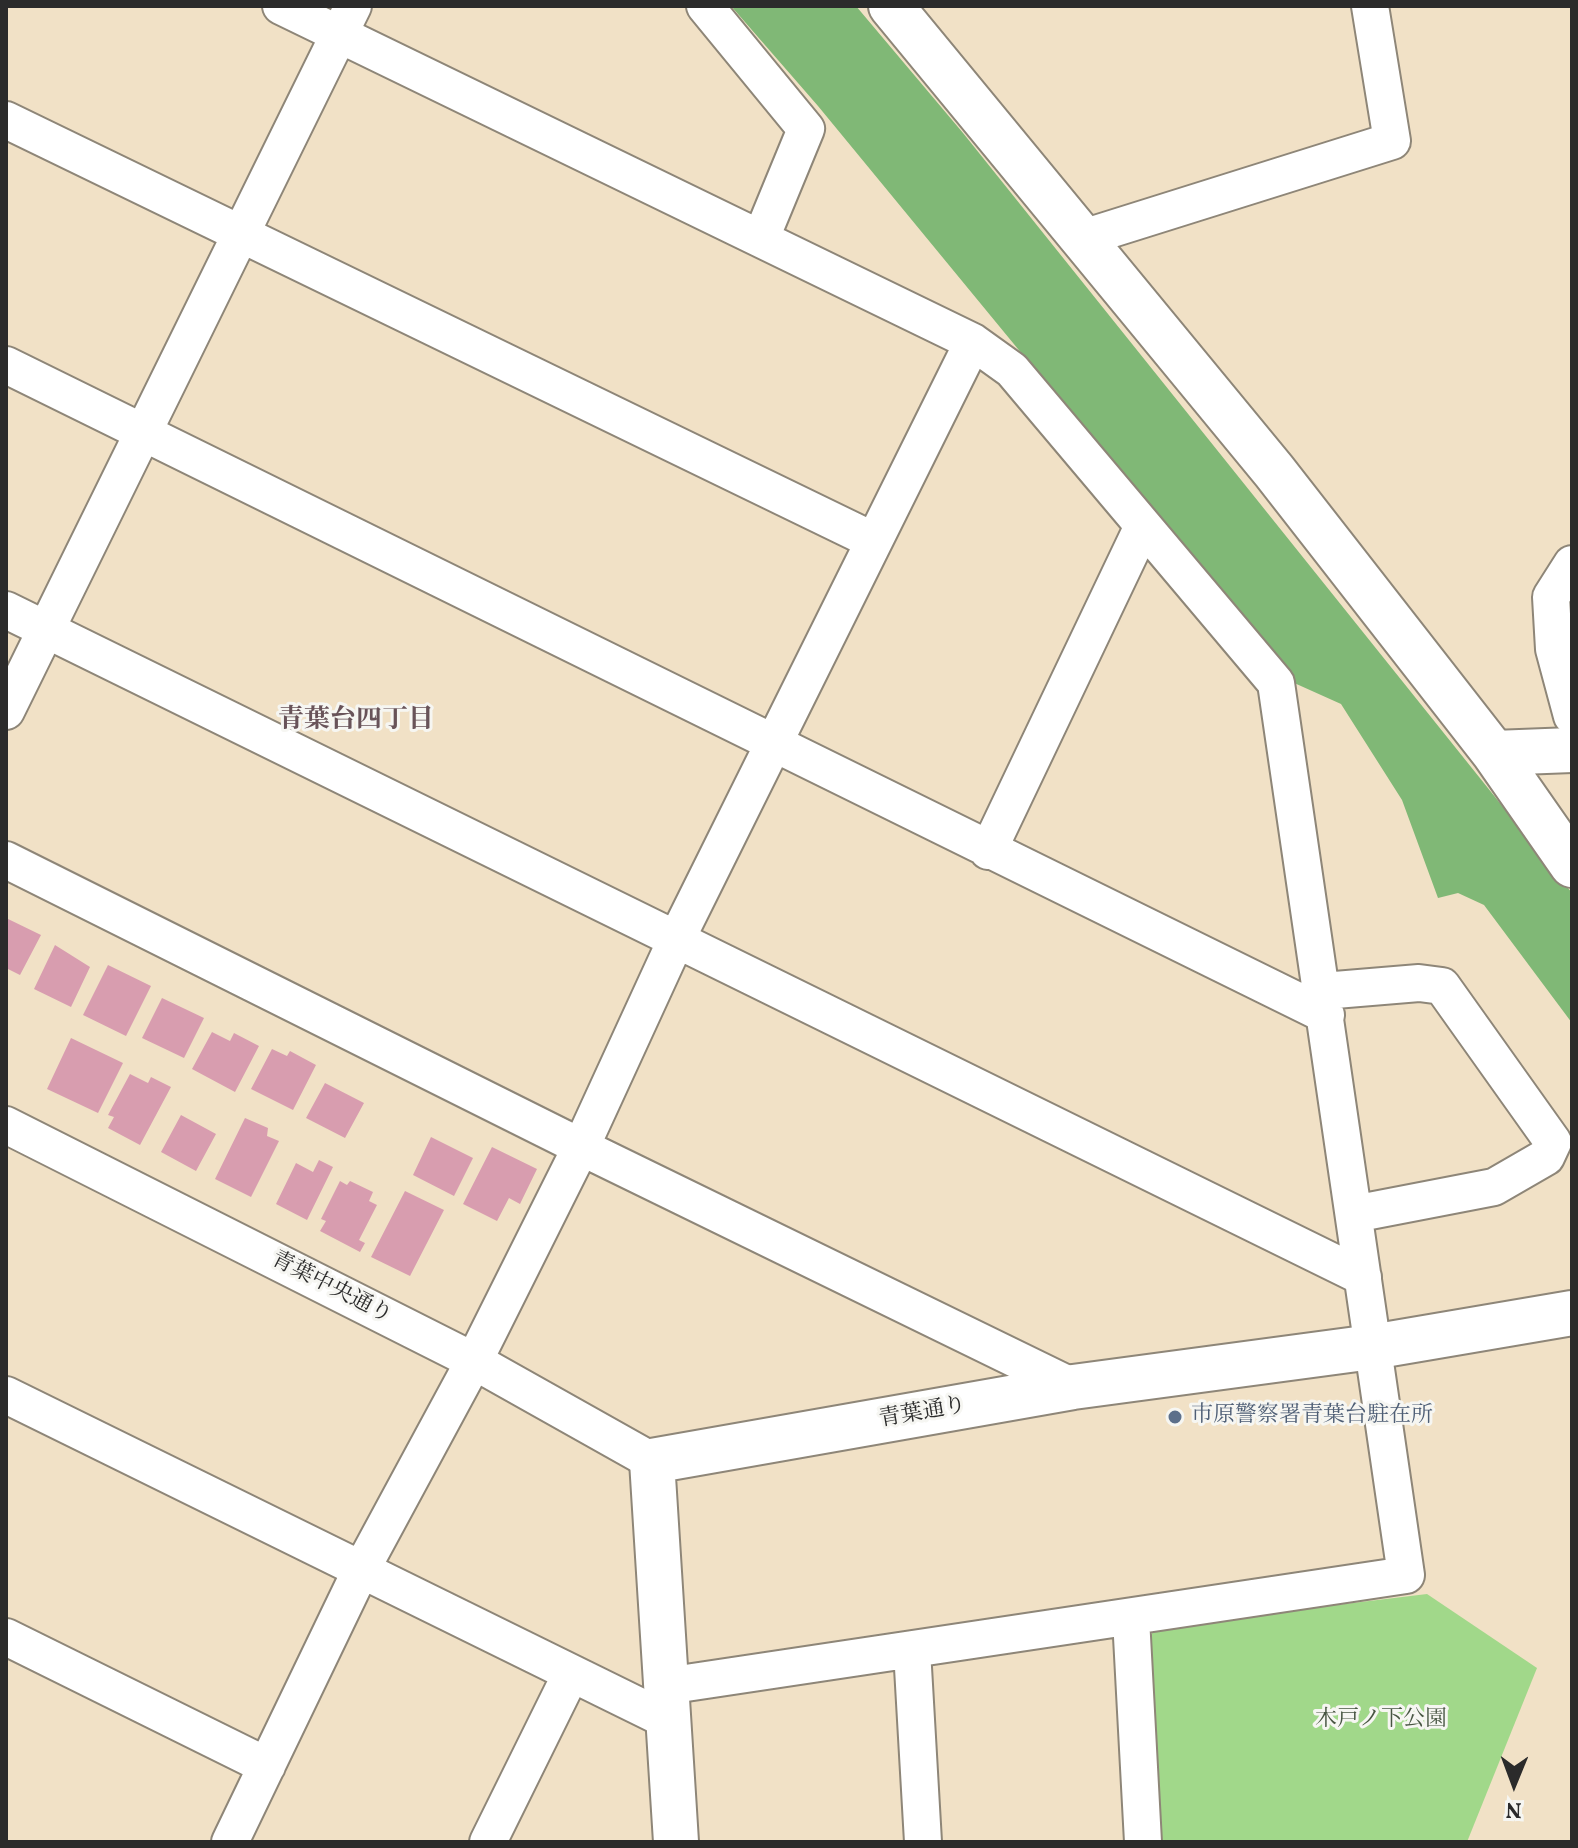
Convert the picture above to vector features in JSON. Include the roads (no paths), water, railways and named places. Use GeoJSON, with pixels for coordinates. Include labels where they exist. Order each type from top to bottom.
{"type":"FeatureCollection","features":[{"type":"Feature","properties":{"kind":"street"},"geometry":{"type":"LineString","coordinates":[[6,1395],[571,1674],[667,1704],[912,1650],[1406,1575],[1276,683],[1142,528],[1012,370],[973,342],[761,238],[346,21],[281,6]]}},
{"type":"Feature","properties":{"kind":"street"},"geometry":{"type":"LineString","coordinates":[[705,6],[806,129],[761,238]]}},
{"type":"Feature","properties":{"kind":"street"},"geometry":{"type":"LineString","coordinates":[[891,6],[1274,471],[1494,753],[1572,865]]}},
{"type":"Feature","properties":{"kind":"street"},"geometry":{"type":"LineString","coordinates":[[1083,238],[1392,141],[1370,6]]}},
{"type":"Feature","properties":{"kind":"street"},"geometry":{"type":"LineString","coordinates":[[6,711],[346,21]]}},
{"type":"Feature","properties":{"kind":"street"},"geometry":{"type":"LineString","coordinates":[[6,120],[874,541]]}},
{"type":"Feature","properties":{"kind":"street"},"geometry":{"type":"LineString","coordinates":[[230,1842],[360,1572],[474,1361],[581,1147],[677,938],[973,342]]}},
{"type":"Feature","properties":{"kind":"street"},"geometry":{"type":"LineString","coordinates":[[6,365],[988,851],[1325,1003],[1419,983],[1442,986],[1553,1142],[1546,1157],[1494,1187],[1354,1214]]}},
{"type":"Feature","properties":{"kind":"street"},"geometry":{"type":"LineString","coordinates":[[988,851],[1142,528]]}},
{"type":"Feature","properties":{"kind":"street"},"geometry":{"type":"LineString","coordinates":[[1572,564],[1551,597],[1554,649],[1572,716]]}},
{"type":"Feature","properties":{"kind":"street"},"geometry":{"type":"LineString","coordinates":[[6,610],[1363,1277]]}},
{"type":"Feature","properties":{"kind":"street"},"geometry":{"type":"LineString","coordinates":[[1494,753],[1572,750]]}},
{"type":"Feature","properties":{"kind":"street"},"geometry":{"type":"LineString","coordinates":[[6,860],[581,1147],[1073,1387]]}},
{"type":"Feature","properties":{"kind":"street","name":"青葉中央通り"},"geometry":{"type":"LineString","coordinates":[[6,1125],[474,1361],[652,1461]]}},
{"type":"Feature","properties":{"kind":"street","name":"青葉通り"},"geometry":{"type":"LineString","coordinates":[[652,1461],[1073,1387],[1372,1347],[1572,1313]]}},
{"type":"Feature","properties":{"kind":"street"},"geometry":{"type":"LineString","coordinates":[[652,1461],[676,1842]]}},
{"type":"Feature","properties":{"kind":"street"},"geometry":{"type":"LineString","coordinates":[[1131,1618],[1143,1842]]}},
{"type":"Feature","properties":{"kind":"street"},"geometry":{"type":"LineString","coordinates":[[6,1637],[267,1766]]}},
{"type":"Feature","properties":{"kind":"street"},"geometry":{"type":"LineString","coordinates":[[912,1650],[923,1842]]}},
{"type":"Feature","properties":{"kind":"street"},"geometry":{"type":"LineString","coordinates":[[488,1842],[571,1674]]}},
{"type":"Feature","properties":{"kind":"place","name":"市原警察署青葉台駐在所"},"geometry":{"type":"Point","coordinates":[1175,1417]}},
{"type":"Feature","properties":{"kind":"district","name":"青葉台四丁目"},"geometry":{"type":"Point","coordinates":[356,722]}},
{"type":"Feature","properties":{"kind":"park label","name":"木戸ノ下公園"},"geometry":{"type":"Point","coordinates":[1381,1721]}}]}
